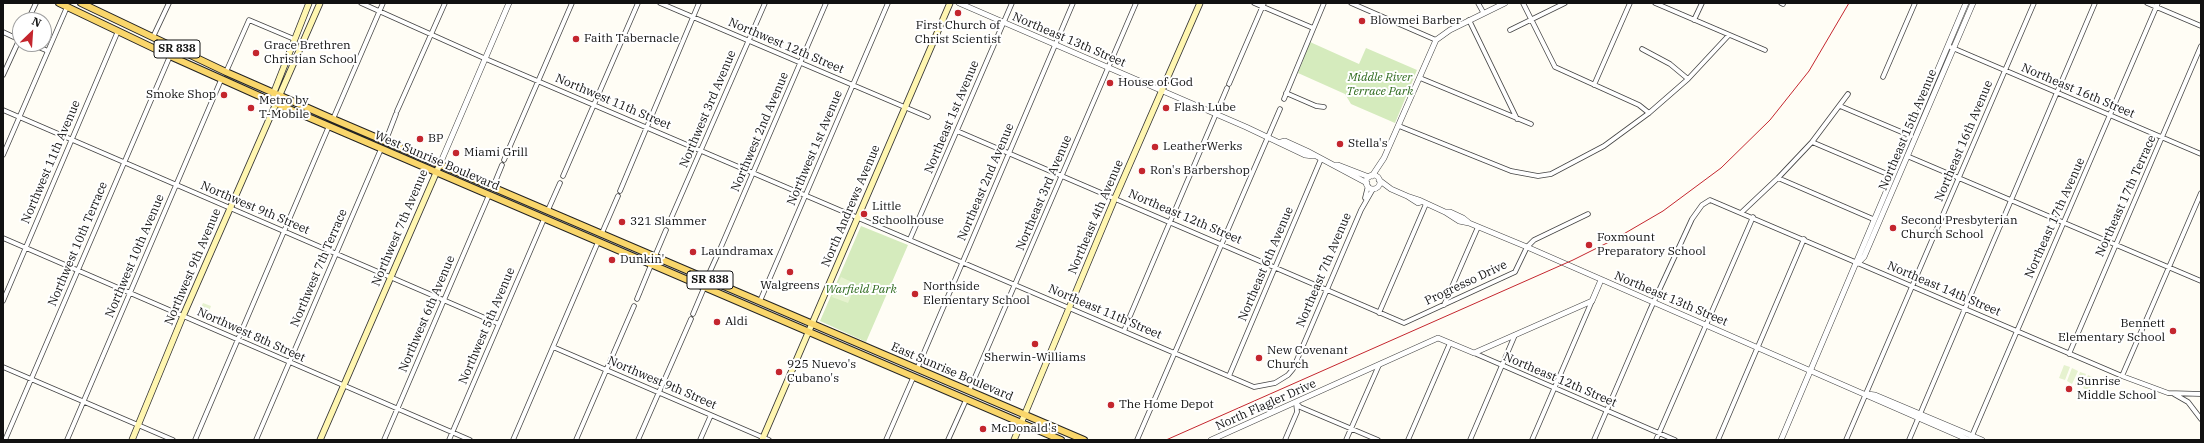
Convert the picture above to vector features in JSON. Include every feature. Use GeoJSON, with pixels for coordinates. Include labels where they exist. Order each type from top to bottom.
{"type":"FeatureCollection","features":[{"type":"Feature","properties":{"kind":"main road","name":"West Sunrise Boulevard"},"geometry":{"type":"LineString","coordinates":[[59,3],[137,41],[275,104],[809,332]]}},
{"type":"Feature","properties":{"kind":"main road","name":"West Sunrise Boulevard"},"geometry":{"type":"LineString","coordinates":[[81,3],[226,72],[812,324]]}},
{"type":"Feature","properties":{"kind":"main road","name":"Northwest 9th Avenue"},"geometry":{"type":"LineString","coordinates":[[132,440],[183,316],[275,104],[294,39],[310,3]]}},
{"type":"Feature","properties":{"kind":"main road","name":"Northwest 9th Avenue"},"geometry":{"type":"LineString","coordinates":[[277,94],[320,3]]}},
{"type":"Feature","properties":{"kind":"main road","name":"North Andrews Avenue"},"geometry":{"type":"LineString","coordinates":[[762,439],[950,3]]}},
{"type":"Feature","properties":{"kind":"main road","name":"Northeast 4th Avenue"},"geometry":{"type":"LineString","coordinates":[[1014,440],[1115,198],[1200,3]]}},
{"type":"Feature","properties":{"kind":"main road"},"geometry":{"type":"LineString","coordinates":[[137,41],[149,41],[153,37]]}},
{"type":"Feature","properties":{"kind":"main road","name":"Northwest 7th Avenue"},"geometry":{"type":"LineString","coordinates":[[320,440],[440,164]]}},
{"type":"Feature","properties":{"kind":"main road"},"geometry":{"type":"LineString","coordinates":[[544,219],[550,215],[558,215]]}},
{"type":"Feature","properties":{"kind":"main road"},"geometry":{"type":"LineString","coordinates":[[689,282],[704,282],[706,278]]}},
{"type":"Feature","properties":{"kind":"main road","name":"East Sunrise Boulevard"},"geometry":{"type":"LineString","coordinates":[[812,324],[1084,440]]}},
{"type":"Feature","properties":{"kind":"main road","name":"East Sunrise Boulevard"},"geometry":{"type":"LineString","coordinates":[[809,332],[913,378],[1061,440]]}},
{"type":"Feature","properties":{"kind":"main road"},"geometry":{"type":"LineString","coordinates":[[900,372],[912,372],[917,369]]}},
{"type":"Feature","properties":{"kind":"main road"},"geometry":{"type":"LineString","coordinates":[[913,378],[917,373],[928,374]]}},
{"type":"Feature","properties":{"kind":"street"},"geometry":{"type":"LineString","coordinates":[[153,37],[169,3]]}},
{"type":"Feature","properties":{"kind":"street","name":"Northwest 11th Street"},"geometry":{"type":"LineString","coordinates":[[361,3],[432,33],[486,59],[859,217]]}},
{"type":"Feature","properties":{"kind":"street"},"geometry":{"type":"LineString","coordinates":[[333,118],[382,3]]}},
{"type":"Feature","properties":{"kind":"street"},"geometry":{"type":"LineString","coordinates":[[386,140],[396,113],[445,3]]}},
{"type":"Feature","properties":{"kind":"street","name":"Northwest 7th Avenue"},"geometry":{"type":"LineString","coordinates":[[440,164],[509,3]]}},
{"type":"Feature","properties":{"kind":"street"},"geometry":{"type":"LineString","coordinates":[[504,160],[572,3]]}},
{"type":"Feature","properties":{"kind":"street"},"geometry":{"type":"LineString","coordinates":[[563,176],[638,3]]}},
{"type":"Feature","properties":{"kind":"street","name":"Northwest 12th Street"},"geometry":{"type":"LineString","coordinates":[[660,3],[904,107]]}},
{"type":"Feature","properties":{"kind":"street"},"geometry":{"type":"LineString","coordinates":[[620,191],[699,3]]}},
{"type":"Feature","properties":{"kind":"street","name":"Northwest 3rd Avenue"},"geometry":{"type":"LineString","coordinates":[[669,223],[765,3]]}},
{"type":"Feature","properties":{"kind":"street","name":"Northwest 2nd Avenue"},"geometry":{"type":"LineString","coordinates":[[721,247],[826,3]]}},
{"type":"Feature","properties":{"kind":"street","name":"Northwest 1st Avenue"},"geometry":{"type":"LineString","coordinates":[[760,301],[888,3]]}},
{"type":"Feature","properties":{"kind":"street","name":"Northeast 13th Street"},"geometry":{"type":"LineString","coordinates":[[959,3],[1268,136],[1305,155],[1313,156],[1335,165],[1371,186],[1389,190],[1391,189]]}},
{"type":"Feature","properties":{"kind":"street","name":"Northeast 1st Avenue"},"geometry":{"type":"LineString","coordinates":[[910,239],[1012,3]]}},
{"type":"Feature","properties":{"kind":"street","name":"Northeast 2nd Avenue"},"geometry":{"type":"LineString","coordinates":[[917,369],[1073,3]]}},
{"type":"Feature","properties":{"kind":"street","name":"Northeast 3rd Avenue"},"geometry":{"type":"LineString","coordinates":[[969,391],[1136,3]]}},
{"type":"Feature","properties":{"kind":"street"},"geometry":{"type":"LineString","coordinates":[[1254,3],[1263,5],[1313,28]]}},
{"type":"Feature","properties":{"kind":"street"},"geometry":{"type":"LineString","coordinates":[[1284,99],[1324,3]]}},
{"type":"Feature","properties":{"kind":"street"},"geometry":{"type":"LineString","coordinates":[[1351,3],[1436,40]]}},
{"type":"Feature","properties":{"kind":"street"},"geometry":{"type":"LineString","coordinates":[[1478,3],[1483,12]]}},
{"type":"Feature","properties":{"kind":"street"},"geometry":{"type":"LineString","coordinates":[[1371,186],[1379,179],[1382,163],[1436,40],[1450,30],[1483,12],[1505,3]]}},
{"type":"Feature","properties":{"kind":"street"},"geometry":{"type":"LineString","coordinates":[[1523,3],[1555,67],[1639,105],[1649,113]]}},
{"type":"Feature","properties":{"kind":"street"},"geometry":{"type":"LineString","coordinates":[[1510,30],[1565,3]]}},
{"type":"Feature","properties":{"kind":"street"},"geometry":{"type":"LineString","coordinates":[[1594,85],[1630,3]]}},
{"type":"Feature","properties":{"kind":"street"},"geometry":{"type":"LineString","coordinates":[[1655,3],[1764,50]]}},
{"type":"Feature","properties":{"kind":"street"},"geometry":{"type":"LineString","coordinates":[[1694,20],[1702,3]]}},
{"type":"Feature","properties":{"kind":"street"},"geometry":{"type":"LineString","coordinates":[[1883,77],[1915,3]]}},
{"type":"Feature","properties":{"kind":"street","name":"Northeast 15th Avenue"},"geometry":{"type":"LineString","coordinates":[[1858,263],[1858,255],[1966,3]]}},
{"type":"Feature","properties":{"kind":"street","name":"Northeast 15th Avenue"},"geometry":{"type":"LineString","coordinates":[[1781,440],[1858,263],[1864,257],[1973,3]]}},
{"type":"Feature","properties":{"kind":"street","name":"Northeast 16th Avenue"},"geometry":{"type":"LineString","coordinates":[[1846,440],[2034,3]]}},
{"type":"Feature","properties":{"kind":"street"},"geometry":{"type":"LineString","coordinates":[[1909,440],[2058,93],[2095,3]]}},
{"type":"Feature","properties":{"kind":"street"},"geometry":{"type":"LineString","coordinates":[[2147,3],[2157,5],[2201,26]]}},
{"type":"Feature","properties":{"kind":"street"},"geometry":{"type":"LineString","coordinates":[[1130,316],[1263,5]]}},
{"type":"Feature","properties":{"kind":"street","name":"Northeast 17th Avenue"},"geometry":{"type":"LineString","coordinates":[[1970,438],[2157,5]]}},
{"type":"Feature","properties":{"kind":"street"},"geometry":{"type":"LineString","coordinates":[[52,42],[67,7]]}},
{"type":"Feature","properties":{"kind":"street"},"geometry":{"type":"LineString","coordinates":[[226,72],[249,20],[294,39]]}},
{"type":"Feature","properties":{"kind":"street"},"geometry":{"type":"LineString","coordinates":[[1469,20],[1517,119]]}},
{"type":"Feature","properties":{"kind":"street","name":"Northwest 11th Avenue"},"geometry":{"type":"LineString","coordinates":[[3,301],[118,32]]}},
{"type":"Feature","properties":{"kind":"street"},"geometry":{"type":"LineString","coordinates":[[1399,126],[1511,171],[1527,175],[1551,174],[1575,163],[1604,146],[1649,113],[1688,79],[1729,35]]}},
{"type":"Feature","properties":{"kind":"street","name":"Northeast 16th Street"},"geometry":{"type":"LineString","coordinates":[[1948,46],[2201,154]]}},
{"type":"Feature","properties":{"kind":"street","name":"Northeast 17th Terrace"},"geometry":{"type":"LineString","coordinates":[[2069,354],[2163,138],[2201,46]]}},
{"type":"Feature","properties":{"kind":"street"},"geometry":{"type":"LineString","coordinates":[[1642,49],[1670,64],[1688,79]]}},
{"type":"Feature","properties":{"kind":"street"},"geometry":{"type":"LineString","coordinates":[[3,75],[14,52]]}},
{"type":"Feature","properties":{"kind":"street"},"geometry":{"type":"LineString","coordinates":[[3,155],[48,52]]}},
{"type":"Feature","properties":{"kind":"street","name":"Northwest 10th Terrace"},"geometry":{"type":"LineString","coordinates":[[5,440],[170,56]]}},
{"type":"Feature","properties":{"kind":"street"},"geometry":{"type":"LineString","coordinates":[[1420,78],[1531,124]]}},
{"type":"Feature","properties":{"kind":"street","name":"Northwest 10th Avenue"},"geometry":{"type":"LineString","coordinates":[[67,440],[221,80]]}},
{"type":"Feature","properties":{"kind":"street"},"geometry":{"type":"LineString","coordinates":[[1286,93],[1316,106],[1324,107]]}},
{"type":"Feature","properties":{"kind":"street"},"geometry":{"type":"LineString","coordinates":[[1742,212],[1778,178],[1812,142],[1848,94]]}},
{"type":"Feature","properties":{"kind":"street"},"geometry":{"type":"LineString","coordinates":[[1840,106],[1915,138]]}},
{"type":"Feature","properties":{"kind":"street"},"geometry":{"type":"LineString","coordinates":[[904,107],[928,117]]}},
{"type":"Feature","properties":{"kind":"street"},"geometry":{"type":"LineString","coordinates":[[1137,440],[1280,109]]}},
{"type":"Feature","properties":{"kind":"street","name":"Northwest 9th Street"},"geometry":{"type":"LineString","coordinates":[[3,110],[499,324]]}},
{"type":"Feature","properties":{"kind":"street"},"geometry":{"type":"LineString","coordinates":[[195,440],[329,126]]}},
{"type":"Feature","properties":{"kind":"street","name":"Northeast 12th Street"},"geometry":{"type":"LineString","coordinates":[[957,131],[1404,323]]}},
{"type":"Feature","properties":{"kind":"street"},"geometry":{"type":"LineString","coordinates":[[1812,142],[1892,176]]}},
{"type":"Feature","properties":{"kind":"street","name":"Northwest 7th Terrace"},"geometry":{"type":"LineString","coordinates":[[256,440],[381,149]]}},
{"type":"Feature","properties":{"kind":"street"},"geometry":{"type":"LineString","coordinates":[[1907,156],[2201,282]]}},
{"type":"Feature","properties":{"kind":"street","name":"Northeast 6th Avenue"},"geometry":{"type":"LineString","coordinates":[[1228,376],[1321,159]]}},
{"type":"Feature","properties":{"kind":"street"},"geometry":{"type":"LineString","coordinates":[[1371,186],[1371,176],[1382,163]]}},
{"type":"Feature","properties":{"kind":"street"},"geometry":{"type":"LineString","coordinates":[[493,186],[502,165]]}},
{"type":"Feature","properties":{"kind":"street","name":"Northeast 13th Street"},"geometry":{"type":"LineString","coordinates":[[1335,165],[1379,179],[1391,189],[1444,212],[1450,212],[1478,227],[1528,247],[1811,370],[1866,394],[1877,401],[1919,415],[1970,438],[1982,440]]}},
{"type":"Feature","properties":{"kind":"street"},"geometry":{"type":"LineString","coordinates":[[1778,178],[1873,219]]}},
{"type":"Feature","properties":{"kind":"street"},"geometry":{"type":"LineString","coordinates":[[548,210],[560,183]]}},
{"type":"Feature","properties":{"kind":"street","name":"Northeast 7th Avenue"},"geometry":{"type":"LineString","coordinates":[[1254,387],[1275,383],[1288,375],[1293,369],[1371,186]]}},
{"type":"Feature","properties":{"kind":"street"},"geometry":{"type":"LineString","coordinates":[[2122,376],[2201,193]]}},
{"type":"Feature","properties":{"kind":"street","name":"Northwest 6th Avenue"},"geometry":{"type":"LineString","coordinates":[[384,440],[489,195]]}},
{"type":"Feature","properties":{"kind":"street"},"geometry":{"type":"LineString","coordinates":[[602,233],[618,196]]}},
{"type":"Feature","properties":{"kind":"street","name":"Northeast 14th Street"},"geometry":{"type":"LineString","coordinates":[[1654,303],[1692,219],[1702,205],[1710,200],[1742,212],[2069,354],[2122,376],[2172,393],[2188,402],[2201,418]]}},
{"type":"Feature","properties":{"kind":"street"},"geometry":{"type":"LineString","coordinates":[[1378,313],[1423,203]]}},
{"type":"Feature","properties":{"kind":"street","name":"Progresso Drive"},"geometry":{"type":"LineString","coordinates":[[1404,323],[1516,272],[1528,247],[1534,240],[1588,214]]}},
{"type":"Feature","properties":{"kind":"street","name":"Northeast 11th Street"},"geometry":{"type":"LineString","coordinates":[[859,217],[1254,387]]}},
{"type":"Feature","properties":{"kind":"street"},"geometry":{"type":"LineString","coordinates":[[1656,440],[1753,217]]}},
{"type":"Feature","properties":{"kind":"street","name":"Northwest 5th Avenue"},"geometry":{"type":"LineString","coordinates":[[449,440],[544,219]]}},
{"type":"Feature","properties":{"kind":"street"},"geometry":{"type":"LineString","coordinates":[[1444,306],[1478,227]]}},
{"type":"Feature","properties":{"kind":"street"},"geometry":{"type":"LineString","coordinates":[[655,256],[666,230]]}},
{"type":"Feature","properties":{"kind":"street","name":"Northwest 8th Street"},"geometry":{"type":"LineString","coordinates":[[3,238],[470,440]]}},
{"type":"Feature","properties":{"kind":"street"},"geometry":{"type":"LineString","coordinates":[[1718,440],[1804,239]]}},
{"type":"Feature","properties":{"kind":"street"},"geometry":{"type":"LineString","coordinates":[[513,440],[598,242]]}},
{"type":"Feature","properties":{"kind":"street"},"geometry":{"type":"LineString","coordinates":[[706,278],[717,256]]}},
{"type":"Feature","properties":{"kind":"street"},"geometry":{"type":"LineString","coordinates":[[637,299],[651,265]]}},
{"type":"Feature","properties":{"kind":"street"},"geometry":{"type":"LineString","coordinates":[[1532,440],[1601,280]]}},
{"type":"Feature","properties":{"kind":"street"},"geometry":{"type":"LineString","coordinates":[[693,314],[704,288]]}},
{"type":"Feature","properties":{"kind":"street"},"geometry":{"type":"LineString","coordinates":[[1474,353],[1592,301]]}},
{"type":"Feature","properties":{"kind":"street"},"geometry":{"type":"LineString","coordinates":[[1594,440],[1654,303]]}},
{"type":"Feature","properties":{"kind":"street"},"geometry":{"type":"LineString","coordinates":[[576,440],[634,306]]}},
{"type":"Feature","properties":{"kind":"street"},"geometry":{"type":"LineString","coordinates":[[638,440],[691,319]]}},
{"type":"Feature","properties":{"kind":"street"},"geometry":{"type":"LineString","coordinates":[[1124,331],[1128,322]]}},
{"type":"Feature","properties":{"kind":"street"},"geometry":{"type":"LineString","coordinates":[[1470,440],[1515,335]]}},
{"type":"Feature","properties":{"kind":"street","name":"Northeast 12th Street"},"geometry":{"type":"LineString","coordinates":[[1438,338],[1675,440]]}},
{"type":"Feature","properties":{"kind":"street","name":"North Flagler Drive"},"geometry":{"type":"LineString","coordinates":[[1211,440],[1438,338]]}},
{"type":"Feature","properties":{"kind":"street"},"geometry":{"type":"LineString","coordinates":[[1408,440],[1450,343]]}},
{"type":"Feature","properties":{"kind":"street","name":"Northwest 9th Street"},"geometry":{"type":"LineString","coordinates":[[553,348],[711,415],[762,439],[769,440]]}},
{"type":"Feature","properties":{"kind":"street"},"geometry":{"type":"LineString","coordinates":[[1346,440],[1378,365]]}},
{"type":"Feature","properties":{"kind":"street"},"geometry":{"type":"LineString","coordinates":[[3,367],[173,440]]}},
{"type":"Feature","properties":{"kind":"street"},"geometry":{"type":"LineString","coordinates":[[886,440],[913,378]]}},
{"type":"Feature","properties":{"kind":"street","name":"Northeast 14th Street"},"geometry":{"type":"LineString","coordinates":[[2172,393],[2201,394]]}},
{"type":"Feature","properties":{"kind":"street"},"geometry":{"type":"LineString","coordinates":[[948,440],[966,400]]}},
{"type":"Feature","properties":{"kind":"street"},"geometry":{"type":"LineString","coordinates":[[1296,403],[1378,440]]}},
{"type":"Feature","properties":{"kind":"street"},"geometry":{"type":"LineString","coordinates":[[1284,440],[1297,412],[1296,403]]}},
{"type":"Feature","properties":{"kind":"street"},"geometry":{"type":"LineString","coordinates":[[700,440],[711,415]]}},
{"type":"Feature","properties":{"kind":"green space","name":"Middle River Terrace Park"},"geometry":{"type":"Polygon","coordinates":[[[1310,42],[1359,64],[1366,48],[1417,70],[1395,123],[1351,104],[1345,94],[1298,73],[1310,42]]]}},
{"type":"Feature","properties":{"kind":"green space","name":"Warfield Park"},"geometry":{"type":"Polygon","coordinates":[[[861,226],[908,245],[866,342],[820,321],[861,226]]]}},
{"type":"Feature","properties":{"kind":"green space"},"geometry":{"type":"Polygon","coordinates":[[[841,277],[856,284],[848,303],[832,297],[841,277]]]}},
{"type":"Feature","properties":{"kind":"green space"},"geometry":{"type":"Polygon","coordinates":[[[203,303],[211,306],[206,320],[197,316],[203,303]]]}},
{"type":"Feature","properties":{"kind":"green space"},"geometry":{"type":"Polygon","coordinates":[[[2064,365],[2070,367],[2065,380],[2059,378],[2064,365]]]}},
{"type":"Feature","properties":{"kind":"green space"},"geometry":{"type":"Polygon","coordinates":[[[2072,368],[2078,371],[2072,384],[2067,381],[2072,368]]]}},
{"type":"Feature","properties":{"kind":"green space"},"geometry":{"type":"Polygon","coordinates":[[[2080,372],[2086,374],[2080,387],[2075,385],[2080,372]]]}},
{"type":"Feature","properties":{"kind":"green space"},"geometry":{"type":"Polygon","coordinates":[[[2088,375],[2094,378],[2089,391],[2083,388],[2088,375]]]}},
{"type":"Feature","properties":{"kind":"railway"},"geometry":{"type":"LineString","coordinates":[[1166,440],[1573,260],[1615,239],[1663,211],[1721,168],[1770,120],[1809,71],[1849,3]]}},
{"type":"Feature","properties":{"kind":"place","name":"First Church of Christ Scientist"},"geometry":{"type":"Point","coordinates":[958,13]}},
{"type":"Feature","properties":{"kind":"place","name":"Blowmei Barber"},"geometry":{"type":"Point","coordinates":[1362,21]}},
{"type":"Feature","properties":{"kind":"place","name":"Faith Tabernacle"},"geometry":{"type":"Point","coordinates":[576,39]}},
{"type":"Feature","properties":{"kind":"place","name":"Grace Brethren Christian School"},"geometry":{"type":"Point","coordinates":[256,53]}},
{"type":"Feature","properties":{"kind":"place","name":"House of God"},"geometry":{"type":"Point","coordinates":[1110,83]}},
{"type":"Feature","properties":{"kind":"place","name":"Smoke Shop"},"geometry":{"type":"Point","coordinates":[224,95]}},
{"type":"Feature","properties":{"kind":"place","name":"Metro by T-Mobile"},"geometry":{"type":"Point","coordinates":[251,108]}},
{"type":"Feature","properties":{"kind":"place","name":"Flash Lube"},"geometry":{"type":"Point","coordinates":[1166,108]}},
{"type":"Feature","properties":{"kind":"place","name":"BP"},"geometry":{"type":"Point","coordinates":[420,139]}},
{"type":"Feature","properties":{"kind":"place","name":"Stella's"},"geometry":{"type":"Point","coordinates":[1340,144]}},
{"type":"Feature","properties":{"kind":"place","name":"LeatherWerks"},"geometry":{"type":"Point","coordinates":[1155,147]}},
{"type":"Feature","properties":{"kind":"place","name":"Miami Grill"},"geometry":{"type":"Point","coordinates":[456,153]}},
{"type":"Feature","properties":{"kind":"place","name":"Ron's Barbershop"},"geometry":{"type":"Point","coordinates":[1142,171]}},
{"type":"Feature","properties":{"kind":"place","name":"Little Schoolhouse"},"geometry":{"type":"Point","coordinates":[864,214]}},
{"type":"Feature","properties":{"kind":"place","name":"321 Slammer"},"geometry":{"type":"Point","coordinates":[622,222]}},
{"type":"Feature","properties":{"kind":"place","name":"Second Presbyterian Church School"},"geometry":{"type":"Point","coordinates":[1893,228]}},
{"type":"Feature","properties":{"kind":"place","name":"Foxmount Preparatory School"},"geometry":{"type":"Point","coordinates":[1589,245]}},
{"type":"Feature","properties":{"kind":"place","name":"Laundramax"},"geometry":{"type":"Point","coordinates":[693,252]}},
{"type":"Feature","properties":{"kind":"place","name":"Dunkin'"},"geometry":{"type":"Point","coordinates":[612,260]}},
{"type":"Feature","properties":{"kind":"place","name":"Walgreens"},"geometry":{"type":"Point","coordinates":[790,272]}},
{"type":"Feature","properties":{"kind":"place","name":"Northside Elementary School"},"geometry":{"type":"Point","coordinates":[915,294]}},
{"type":"Feature","properties":{"kind":"place","name":"Aldi"},"geometry":{"type":"Point","coordinates":[717,322]}},
{"type":"Feature","properties":{"kind":"place","name":"Bennett Elementary School"},"geometry":{"type":"Point","coordinates":[2173,331]}},
{"type":"Feature","properties":{"kind":"place","name":"Sherwin-Williams"},"geometry":{"type":"Point","coordinates":[1035,344]}},
{"type":"Feature","properties":{"kind":"place","name":"New Covenant Church"},"geometry":{"type":"Point","coordinates":[1259,358]}},
{"type":"Feature","properties":{"kind":"place","name":"925 Nuevo's Cubano's"},"geometry":{"type":"Point","coordinates":[779,372]}},
{"type":"Feature","properties":{"kind":"place","name":"Sunrise Middle School"},"geometry":{"type":"Point","coordinates":[2069,389]}},
{"type":"Feature","properties":{"kind":"place","name":"The Home Depot"},"geometry":{"type":"Point","coordinates":[1111,405]}},
{"type":"Feature","properties":{"kind":"place","name":"McDonald's"},"geometry":{"type":"Point","coordinates":[983,429]}}]}
